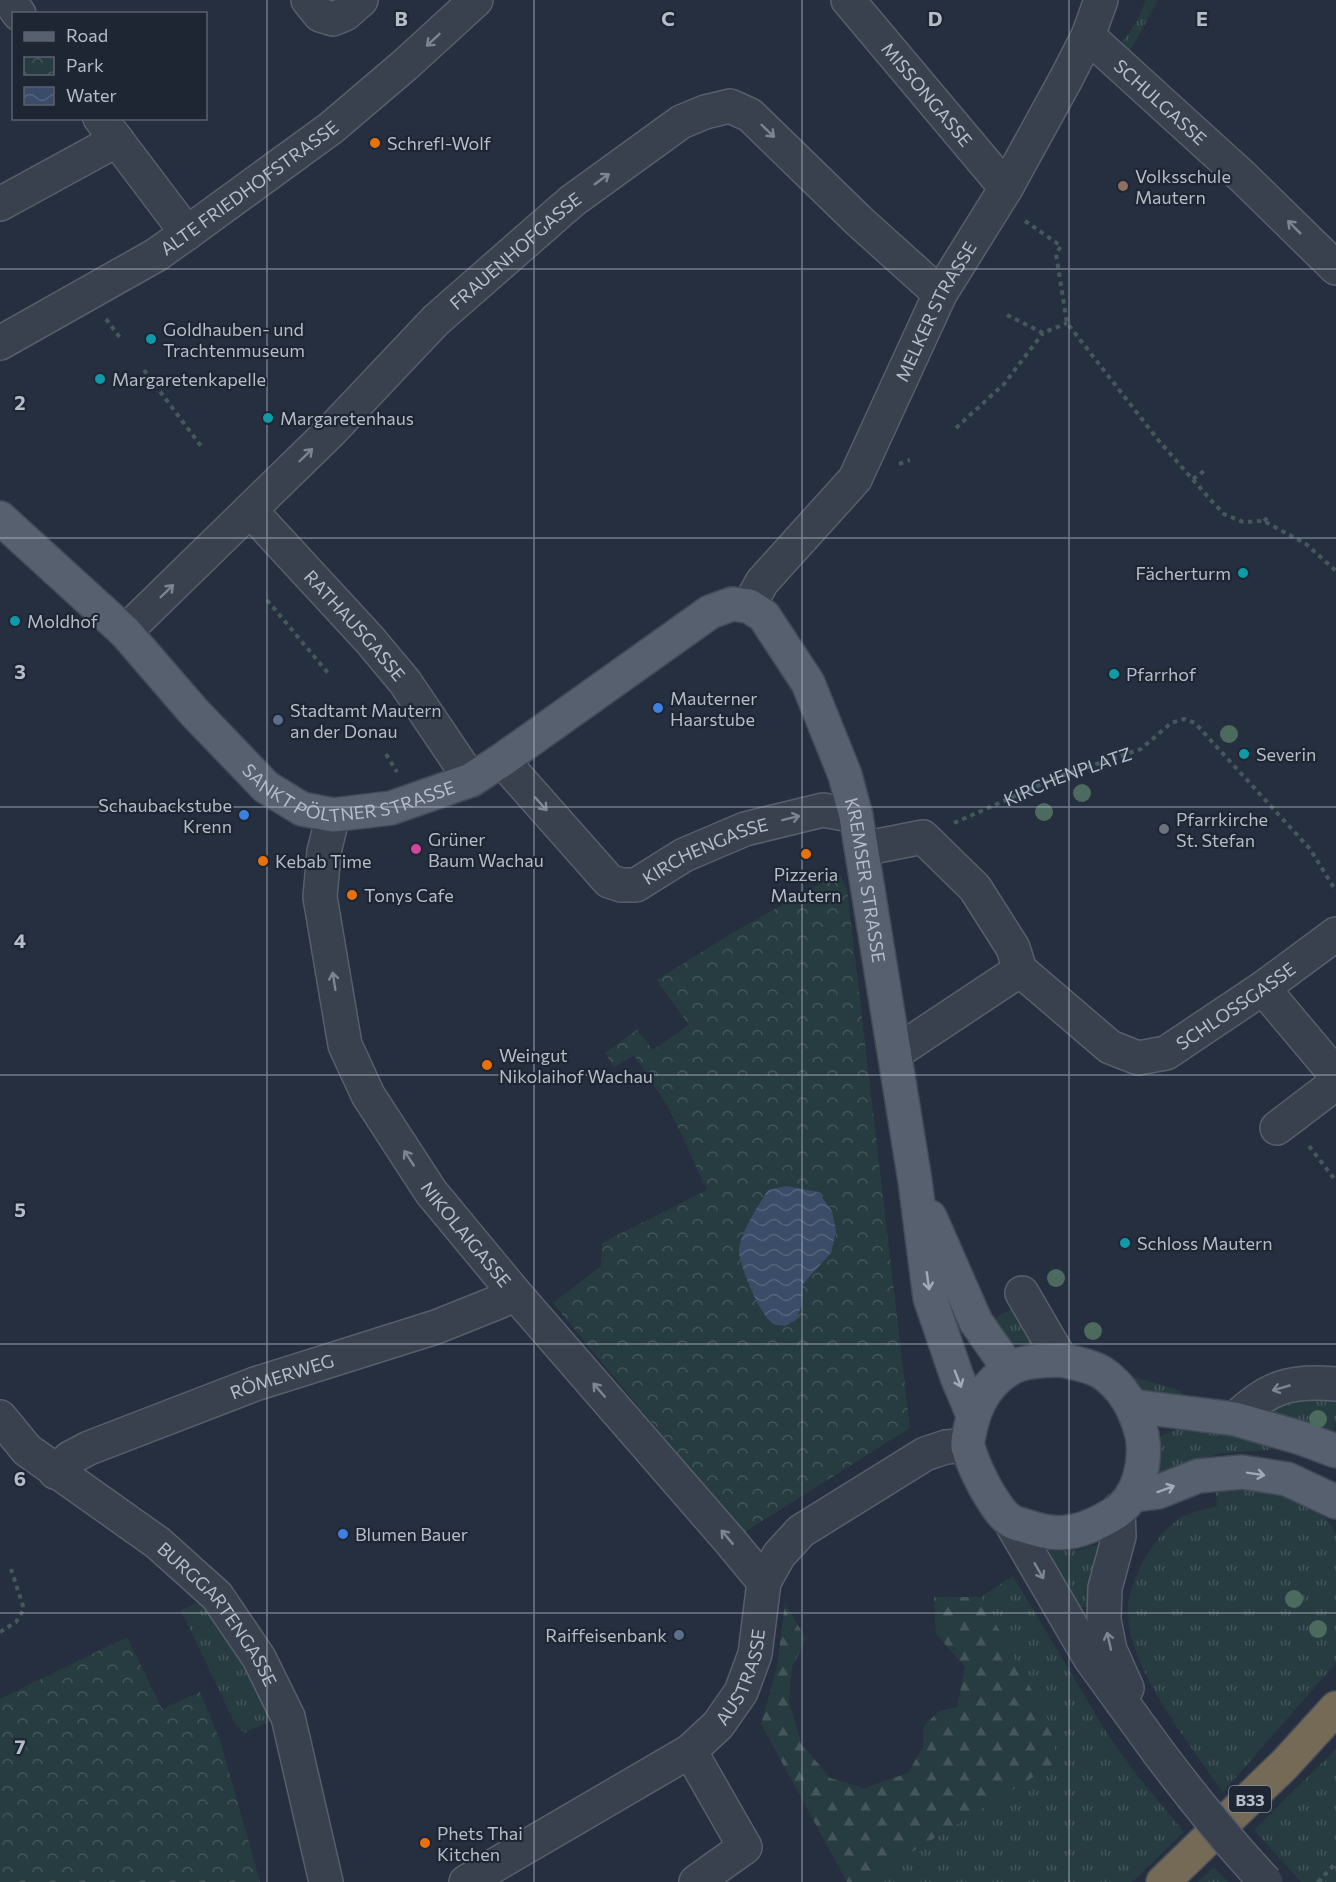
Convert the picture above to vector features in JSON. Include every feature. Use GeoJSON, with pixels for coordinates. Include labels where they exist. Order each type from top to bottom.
{"type":"FeatureCollection","features":[{"type":"Feature","properties":{"kind":"highway","name":"B33"},"geometry":{"type":"LineString","coordinates":[[1163,1882],[1285,1764],[1336,1708]]}},
{"type":"Feature","properties":{"kind":"main road","name":"SANKT PÖLTNER STRASSE"},"geometry":{"type":"LineString","coordinates":[[0,518],[125,632],[194,712],[266,787],[302,809],[333,814],[391,808],[471,780],[710,612],[732,604],[749,606]]}},
{"type":"Feature","properties":{"kind":"main road","name":"KREMSER STRASSE"},"geometry":{"type":"LineString","coordinates":[[749,606],[764,616],[808,683],[845,776],[856,816],[915,1181],[930,1298],[957,1377],[970,1430]]}},
{"type":"Feature","properties":{"kind":"main road","name":"KREMSER STRASSE"},"geometry":{"type":"LineString","coordinates":[[915,1181],[976,1322],[1009,1369]]}},
{"type":"Feature","properties":{"kind":"main road"},"geometry":{"type":"LineString","coordinates":[[1125,1503],[1140,1475],[1144,1448],[1132,1406],[1119,1387],[1101,1372],[1062,1360],[1035,1361],[1009,1369],[986,1389],[970,1430],[977,1472],[992,1500],[1010,1521],[1040,1531],[1066,1534],[1096,1524],[1125,1503],[1198,1476],[1242,1472],[1287,1479],[1336,1502]]}},
{"type":"Feature","properties":{"kind":"main road"},"geometry":{"type":"LineString","coordinates":[[1132,1406],[1235,1419],[1301,1438],[1336,1451]]}},
{"type":"Feature","properties":{"kind":"street"},"geometry":{"type":"LineString","coordinates":[[308,0],[320,15],[333,19],[345,14],[361,0]]}},
{"type":"Feature","properties":{"kind":"street","name":"ALTE FRIEDHOFSTRASSE"},"geometry":{"type":"LineString","coordinates":[[0,344],[156,255],[187,233],[331,128],[476,0]]}},
{"type":"Feature","properties":{"kind":"street","name":"MISSONGASSE"},"geometry":{"type":"LineString","coordinates":[[848,0],[1013,202]]}},
{"type":"Feature","properties":{"kind":"street","name":"MELKER STRASSE"},"geometry":{"type":"LineString","coordinates":[[749,606],[762,582],[855,479],[940,294],[1013,202],[1067,77],[1088,36],[1101,0]]}},
{"type":"Feature","properties":{"kind":"street","name":"SCHULGASSE"},"geometry":{"type":"LineString","coordinates":[[1088,36],[1243,177],[1336,268]]}},
{"type":"Feature","properties":{"kind":"street","name":"FRAUENHOFGASSE"},"geometry":{"type":"LineString","coordinates":[[125,632],[332,430],[436,321],[495,268],[572,201],[681,122],[705,112],[730,106],[750,115],[940,294]]}},
{"type":"Feature","properties":{"kind":"street"},"geometry":{"type":"LineString","coordinates":[[0,204],[109,130],[187,233]]}},
{"type":"Feature","properties":{"kind":"street","name":"RATHAUSGASSE"},"geometry":{"type":"LineString","coordinates":[[250,510],[369,639],[405,682],[471,780]]}},
{"type":"Feature","properties":{"kind":"street","name":"KIRCHENGASSE"},"geometry":{"type":"LineString","coordinates":[[502,760],[609,881],[621,885],[636,885],[684,855],[745,829],[823,810],[856,816]]}},
{"type":"Feature","properties":{"kind":"street","name":"NIKOLAIGASSE"},"geometry":{"type":"LineString","coordinates":[[333,814],[324,852],[320,897],[345,1045],[368,1095],[431,1192],[513,1291],[764,1582]]}},
{"type":"Feature","properties":{"kind":"street"},"geometry":{"type":"LineString","coordinates":[[862,849],[923,837],[975,888],[1013,948],[1020,970],[895,1053]]}},
{"type":"Feature","properties":{"kind":"street","name":"SCHLOSSGASSE"},"geometry":{"type":"LineString","coordinates":[[1020,970],[1110,1047],[1138,1058],[1166,1053],[1263,988],[1336,934]]}},
{"type":"Feature","properties":{"kind":"street"},"geometry":{"type":"LineString","coordinates":[[1263,988],[1336,1075]]}},
{"type":"Feature","properties":{"kind":"street"},"geometry":{"type":"LineString","coordinates":[[1283,1123],[1336,1083]]}},
{"type":"Feature","properties":{"kind":"street","name":"RÖMERWEG"},"geometry":{"type":"LineString","coordinates":[[55,1472],[70,1458],[89,1448],[255,1384],[436,1327],[501,1301],[513,1291]]}},
{"type":"Feature","properties":{"kind":"street"},"geometry":{"type":"LineString","coordinates":[[1022,1293],[1062,1360]]}},
{"type":"Feature","properties":{"kind":"street"},"geometry":{"type":"LineString","coordinates":[[1235,1419],[1271,1391],[1295,1384],[1316,1382],[1336,1384]]}},
{"type":"Feature","properties":{"kind":"street","name":"BURGGARTENGASSE"},"geometry":{"type":"LineString","coordinates":[[0,1417],[27,1450],[158,1543],[217,1596],[259,1658],[288,1718],[326,1882]]}},
{"type":"Feature","properties":{"kind":"street","name":"AUSTRASSE"},"geometry":{"type":"LineString","coordinates":[[466,1882],[690,1751],[718,1725],[741,1692],[755,1654],[764,1582],[779,1555],[801,1531],[925,1454],[946,1447],[970,1430]]}},
{"type":"Feature","properties":{"kind":"street"},"geometry":{"type":"LineString","coordinates":[[1125,1503],[1105,1588],[1104,1620],[1110,1650],[1153,1744]]}},
{"type":"Feature","properties":{"kind":"street"},"geometry":{"type":"LineString","coordinates":[[1010,1521],[1090,1658],[1203,1812],[1266,1882]]}},
{"type":"Feature","properties":{"kind":"street"},"geometry":{"type":"LineString","coordinates":[[690,1751],[745,1847],[696,1882]]}},
{"type":"Feature","properties":{"kind":"path"},"geometry":{"type":"LineString","coordinates":[[1013,202],[1061,246],[1056,254],[1068,323],[1159,441],[1224,514],[1243,522],[1264,521],[1306,544],[1336,571]]}},
{"type":"Feature","properties":{"kind":"path"},"geometry":{"type":"LineString","coordinates":[[1007,315],[1043,333]]}},
{"type":"Feature","properties":{"kind":"path"},"geometry":{"type":"LineString","coordinates":[[956,429],[1004,384],[1043,333],[1068,323]]}},
{"type":"Feature","properties":{"kind":"path"},"geometry":{"type":"LineString","coordinates":[[144,370],[201,446]]}},
{"type":"Feature","properties":{"kind":"path"},"geometry":{"type":"LineString","coordinates":[[1193,479],[1204,471]]}},
{"type":"Feature","properties":{"kind":"path"},"geometry":{"type":"LineString","coordinates":[[1264,521],[1269,516]]}},
{"type":"Feature","properties":{"kind":"path"},"geometry":{"type":"LineString","coordinates":[[267,600],[328,673]]}},
{"type":"Feature","properties":{"kind":"path","name":"KIRCHENPLATZ"},"geometry":{"type":"LineString","coordinates":[[923,837],[1058,777],[1141,749],[1171,723],[1184,719],[1195,723],[1310,849],[1336,891]]}},
{"type":"Feature","properties":{"kind":"path"},"geometry":{"type":"LineString","coordinates":[[1283,1123],[1336,1181]]}},
{"type":"Feature","properties":{"kind":"path"},"geometry":{"type":"LineString","coordinates":[[0,1632],[16,1622],[24,1609],[11,1569]]}},
{"type":"Feature","properties":{"kind":"path"},"geometry":{"type":"LineString","coordinates":[[1318,1882],[1336,1863]]}},
{"type":"Feature","properties":{"kind":"green space"},"geometry":{"type":"Polygon","coordinates":[[[1146,0],[1158,0],[1128,55],[1122,42],[1136,23],[1146,0]]]}},
{"type":"Feature","properties":{"kind":"green space"},"geometry":{"type":"Polygon","coordinates":[[[839,873],[847,889],[910,1428],[743,1533],[553,1303],[601,1266],[602,1243],[707,1190],[670,1110],[634,1055],[614,1067],[605,1053],[637,1030],[653,1050],[689,1025],[657,980],[732,933],[839,873]],[[831,1253],[760,1307],[771,1323],[785,1326],[803,1284],[831,1253]]]}},
{"type":"Feature","properties":{"kind":"green space"},"geometry":{"type":"Polygon","coordinates":[[[1017,1306],[1040,1341],[1023,1344],[1010,1342],[987,1323],[1017,1306]]]}},
{"type":"Feature","properties":{"kind":"green space"},"geometry":{"type":"Polygon","coordinates":[[[1127,1375],[1182,1391],[1182,1403],[1148,1396],[1127,1375]]]}},
{"type":"Feature","properties":{"kind":"green space"},"geometry":{"type":"Polygon","coordinates":[[[1309,1399],[1336,1401],[1336,1422],[1332,1435],[1265,1411],[1281,1402],[1309,1399]]]}},
{"type":"Feature","properties":{"kind":"green space"},"geometry":{"type":"Polygon","coordinates":[[[1191,1425],[1272,1443],[1270,1450],[1221,1453],[1155,1478],[1162,1435],[1191,1425]]]}},
{"type":"Feature","properties":{"kind":"green space"},"geometry":{"type":"Polygon","coordinates":[[[1242,1486],[1286,1493],[1324,1515],[1336,1534],[1336,1663],[1223,1792],[1177,1727],[1148,1678],[1130,1629],[1128,1606],[1131,1589],[1140,1567],[1165,1531],[1182,1517],[1217,1506],[1215,1489],[1242,1486]]]}},
{"type":"Feature","properties":{"kind":"green space"},"geometry":{"type":"Polygon","coordinates":[[[1099,1544],[1091,1607],[1080,1607],[1048,1553],[1049,1551],[1078,1550],[1099,1544]]]}},
{"type":"Feature","properties":{"kind":"green space"},"geometry":{"type":"Polygon","coordinates":[[[1013,1576],[1108,1735],[1137,1775],[1184,1832],[1132,1882],[863,1882],[1056,1763],[1053,1729],[981,1597],[1013,1576]]]}},
{"type":"Feature","properties":{"kind":"green space"},"geometry":{"type":"Polygon","coordinates":[[[934,1597],[981,1597],[1053,1729],[1056,1763],[863,1882],[847,1882],[761,1724],[777,1667],[785,1603],[806,1639],[792,1667],[789,1701],[801,1743],[830,1778],[864,1788],[908,1773],[923,1747],[924,1726],[939,1711],[957,1707],[965,1667],[936,1634],[934,1597]]]}},
{"type":"Feature","properties":{"kind":"green space"},"geometry":{"type":"Polygon","coordinates":[[[203,1600],[240,1654],[271,1721],[244,1733],[235,1724],[181,1610],[203,1600]]]}},
{"type":"Feature","properties":{"kind":"green space"},"geometry":{"type":"Polygon","coordinates":[[[127,1637],[162,1709],[200,1692],[221,1743],[260,1882],[0,1882],[0,1699],[127,1637]]]}},
{"type":"Feature","properties":{"kind":"green space"},"geometry":{"type":"Polygon","coordinates":[[[1336,1749],[1336,1882],[1301,1882],[1254,1830],[1336,1749]]]}},
{"type":"Feature","properties":{"kind":"green space"},"geometry":{"type":"Polygon","coordinates":[[[1214,1867],[1228,1882],[1198,1882],[1214,1867]]]}},
{"type":"Feature","properties":{"kind":"water"},"geometry":{"type":"Polygon","coordinates":[[[787,1186],[818,1192],[832,1211],[836,1231],[831,1253],[803,1284],[802,1304],[796,1320],[785,1326],[772,1323],[762,1310],[745,1275],[739,1248],[747,1225],[768,1190],[787,1186]]]}},
{"type":"Feature","properties":{"kind":"place","name":"Schrefl-Wolf"},"geometry":{"type":"Point","coordinates":[375,143]}},
{"type":"Feature","properties":{"kind":"place","name":"Volksschule Mautern"},"geometry":{"type":"Point","coordinates":[1123,186]}},
{"type":"Feature","properties":{"kind":"place","name":"Goldhauben- und Trachtenmuseum"},"geometry":{"type":"Point","coordinates":[151,339]}},
{"type":"Feature","properties":{"kind":"place","name":"Margaretenkapelle"},"geometry":{"type":"Point","coordinates":[100,379]}},
{"type":"Feature","properties":{"kind":"place","name":"Margaretenhaus"},"geometry":{"type":"Point","coordinates":[268,418]}},
{"type":"Feature","properties":{"kind":"place","name":"Fächerturm"},"geometry":{"type":"Point","coordinates":[1243,573]}},
{"type":"Feature","properties":{"kind":"place","name":"Moldhof"},"geometry":{"type":"Point","coordinates":[15,621]}},
{"type":"Feature","properties":{"kind":"place","name":"Pfarrhof"},"geometry":{"type":"Point","coordinates":[1114,674]}},
{"type":"Feature","properties":{"kind":"place","name":"Mauterner Haarstube"},"geometry":{"type":"Point","coordinates":[658,708]}},
{"type":"Feature","properties":{"kind":"place","name":"Stadtamt Mautern an der Donau"},"geometry":{"type":"Point","coordinates":[278,720]}},
{"type":"Feature","properties":{"kind":"place","name":"Severin"},"geometry":{"type":"Point","coordinates":[1244,754]}},
{"type":"Feature","properties":{"kind":"place","name":"Schaubackstube Krenn"},"geometry":{"type":"Point","coordinates":[244,815]}},
{"type":"Feature","properties":{"kind":"place","name":"Pfarrkirche St. Stefan"},"geometry":{"type":"Point","coordinates":[1164,829]}},
{"type":"Feature","properties":{"kind":"place","name":"Grüner Baum Wachau"},"geometry":{"type":"Point","coordinates":[416,849]}},
{"type":"Feature","properties":{"kind":"place","name":"Pizzeria Mautern"},"geometry":{"type":"Point","coordinates":[806,854]}},
{"type":"Feature","properties":{"kind":"place","name":"Kebab Time"},"geometry":{"type":"Point","coordinates":[263,861]}},
{"type":"Feature","properties":{"kind":"place","name":"Tonys Cafe"},"geometry":{"type":"Point","coordinates":[352,895]}},
{"type":"Feature","properties":{"kind":"place","name":"Weingut Nikolaihof Wachau"},"geometry":{"type":"Point","coordinates":[487,1065]}},
{"type":"Feature","properties":{"kind":"place","name":"Schloss Mautern"},"geometry":{"type":"Point","coordinates":[1125,1243]}},
{"type":"Feature","properties":{"kind":"place","name":"Blumen Bauer"},"geometry":{"type":"Point","coordinates":[343,1534]}},
{"type":"Feature","properties":{"kind":"place","name":"Raiffeisenbank"},"geometry":{"type":"Point","coordinates":[679,1635]}},
{"type":"Feature","properties":{"kind":"place","name":"Phets Thai Kitchen"},"geometry":{"type":"Point","coordinates":[425,1843]}}]}
